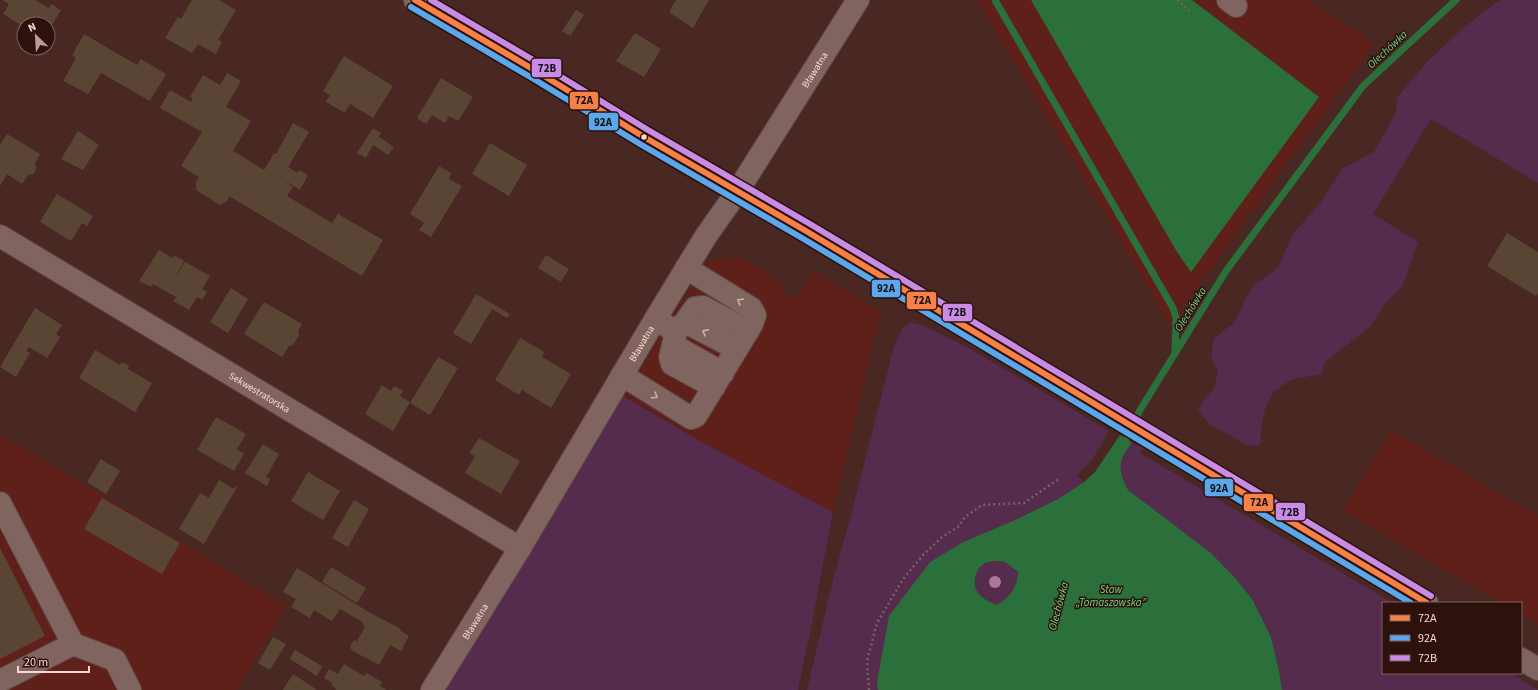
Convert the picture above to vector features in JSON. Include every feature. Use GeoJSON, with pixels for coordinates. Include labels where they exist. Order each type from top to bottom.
{"type":"FeatureCollection","features":[{"type":"Feature","properties":{"kind":"street"},"geometry":{"type":"LineString","coordinates":[[415,0],[736,192],[806,231],[1425,602]]}},
{"type":"Feature","properties":{"kind":"street","name":"Bławatna"},"geometry":{"type":"LineString","coordinates":[[432,690],[520,548],[622,375],[671,329],[686,268],[858,0]]}},
{"type":"Feature","properties":{"kind":"street","name":"Sekwestratorska"},"geometry":{"type":"LineString","coordinates":[[0,236],[520,548]]}},
{"type":"Feature","properties":{"kind":"street"},"geometry":{"type":"LineString","coordinates":[[622,375],[691,418],[696,416],[742,340],[755,315],[751,308],[686,268]]}},
{"type":"Feature","properties":{"kind":"street"},"geometry":{"type":"LineString","coordinates":[[718,380],[672,364],[670,357],[671,329],[691,325],[742,340]]}},
{"type":"Feature","properties":{"kind":"street"},"geometry":{"type":"LineString","coordinates":[[0,503],[73,644],[115,660],[130,690]]}},
{"type":"Feature","properties":{"kind":"street"},"geometry":{"type":"LineString","coordinates":[[0,681],[73,644]]}},
{"type":"Feature","properties":{"kind":"street"},"geometry":{"type":"LineString","coordinates":[[1522,660],[1538,669]]}},
{"type":"Feature","properties":{"kind":"path"},"geometry":{"type":"LineString","coordinates":[[1177,0],[1192,12]]}},
{"type":"Feature","properties":{"kind":"path"},"geometry":{"type":"LineString","coordinates":[[869,690],[867,661],[877,623],[903,579],[923,555],[942,537],[958,527],[965,517],[982,505],[1024,502],[1060,478]]}},
{"type":"Feature","properties":{"kind":"shaded area"},"geometry":{"type":"Polygon","coordinates":[[[977,0],[1308,0],[1375,43],[1170,325],[977,0]]]}},
{"type":"Feature","properties":{"kind":"shaded area"},"geometry":{"type":"Polygon","coordinates":[[[1502,0],[1538,0],[1538,183],[1431,119],[1373,214],[1418,242],[1403,285],[1383,306],[1371,326],[1325,362],[1321,374],[1290,380],[1273,393],[1265,409],[1261,429],[1260,445],[1249,446],[1209,424],[1198,410],[1206,397],[1213,390],[1218,373],[1211,356],[1214,338],[1234,323],[1253,286],[1278,268],[1292,235],[1321,202],[1343,168],[1374,152],[1396,112],[1397,98],[1426,63],[1462,29],[1495,3],[1502,0]]]}},
{"type":"Feature","properties":{"kind":"shaded area"},"geometry":{"type":"Polygon","coordinates":[[[741,257],[781,281],[785,297],[799,293],[814,271],[881,312],[833,512],[698,440],[624,396],[707,260],[741,257]]]}},
{"type":"Feature","properties":{"kind":"shaded area"},"geometry":{"type":"Polygon","coordinates":[[[910,322],[923,325],[967,347],[1109,431],[1095,455],[1077,475],[1084,482],[1058,499],[1013,521],[963,542],[877,682],[878,690],[807,690],[833,580],[894,346],[902,329],[910,322]]]}},
{"type":"Feature","properties":{"kind":"shaded area"},"geometry":{"type":"Polygon","coordinates":[[[623,396],[698,440],[833,512],[798,690],[443,690],[524,560],[623,396]]]}},
{"type":"Feature","properties":{"kind":"shaded area"},"geometry":{"type":"Polygon","coordinates":[[[1391,430],[1538,516],[1538,624],[1522,616],[1522,602],[1499,602],[1343,511],[1391,430]]]}},
{"type":"Feature","properties":{"kind":"shaded area"},"geometry":{"type":"Polygon","coordinates":[[[0,434],[287,606],[237,690],[0,690],[0,434]]]}},
{"type":"Feature","properties":{"kind":"shaded area"},"geometry":{"type":"Polygon","coordinates":[[[1132,443],[1143,448],[1140,453],[1391,602],[1382,602],[1382,674],[1513,674],[1538,690],[1282,690],[1271,637],[1252,599],[1236,579],[1128,490],[1121,471],[1122,461],[1127,449],[1132,443]]]}},
{"type":"Feature","properties":{"kind":"shaded area"},"geometry":{"type":"Polygon","coordinates":[[[997,561],[1005,562],[1018,572],[1016,583],[1012,592],[1006,599],[997,605],[988,601],[977,591],[975,577],[982,565],[997,561]]]}},
{"type":"Feature","properties":{"kind":"water"},"geometry":{"type":"Polygon","coordinates":[[[1031,0],[1192,0],[1319,97],[1191,272],[1177,252],[1031,0]]]}},
{"type":"Feature","properties":{"kind":"water","name":"Staw „Tomaszowska”"},"geometry":{"type":"Polygon","coordinates":[[[1120,435],[1132,443],[1124,455],[1121,466],[1122,477],[1128,490],[1211,553],[1236,579],[1252,599],[1271,637],[1282,690],[878,690],[877,682],[889,616],[930,562],[963,542],[1013,521],[1058,499],[1084,482],[1095,472],[1120,435]],[[987,562],[980,567],[975,577],[975,585],[981,596],[997,605],[1006,599],[1012,592],[1017,578],[1018,572],[1005,562],[987,562]]]}},
{"type":"Feature","properties":{"kind":"building"},"geometry":{"type":"Polygon","coordinates":[[[3,0],[35,0],[49,8],[51,4],[61,10],[56,18],[56,16],[16,16],[16,22],[3,14],[9,4],[3,0]]]}},
{"type":"Feature","properties":{"kind":"building"},"geometry":{"type":"Polygon","coordinates":[[[192,0],[219,0],[236,10],[218,40],[222,42],[216,54],[198,44],[192,53],[165,38],[178,17],[181,19],[192,0]]]}},
{"type":"Feature","properties":{"kind":"building"},"geometry":{"type":"Polygon","coordinates":[[[676,0],[709,0],[693,28],[669,12],[676,0]]]}},
{"type":"Feature","properties":{"kind":"building"},"geometry":{"type":"Polygon","coordinates":[[[576,10],[584,15],[570,36],[562,31],[576,10]]]}},
{"type":"Feature","properties":{"kind":"building"},"geometry":{"type":"Polygon","coordinates":[[[635,33],[661,49],[644,77],[616,61],[635,33]]]}},
{"type":"Feature","properties":{"kind":"building"},"geometry":{"type":"Polygon","coordinates":[[[84,34],[137,65],[141,59],[166,74],[150,101],[101,73],[88,94],[63,81],[76,58],[72,55],[84,34]]]}},
{"type":"Feature","properties":{"kind":"building"},"geometry":{"type":"Polygon","coordinates":[[[344,56],[393,86],[373,118],[350,104],[345,113],[326,102],[330,95],[323,91],[344,56]]]}},
{"type":"Feature","properties":{"kind":"building"},"geometry":{"type":"Polygon","coordinates":[[[227,73],[241,81],[226,107],[251,121],[233,151],[264,170],[274,153],[276,154],[293,123],[309,132],[288,167],[298,173],[299,170],[308,175],[300,190],[282,179],[293,187],[287,196],[332,223],[338,214],[383,240],[362,276],[229,196],[227,201],[220,205],[196,190],[196,182],[199,177],[181,166],[202,132],[160,108],[170,90],[191,102],[193,98],[190,97],[203,75],[220,85],[227,73]]]}},
{"type":"Feature","properties":{"kind":"building"},"geometry":{"type":"Polygon","coordinates":[[[441,78],[473,97],[458,121],[449,116],[445,123],[432,115],[426,124],[417,118],[441,78]]]}},
{"type":"Feature","properties":{"kind":"building"},"geometry":{"type":"Polygon","coordinates":[[[373,128],[381,133],[379,137],[394,147],[388,155],[373,145],[366,158],[357,153],[373,128]]]}},
{"type":"Feature","properties":{"kind":"building"},"geometry":{"type":"Polygon","coordinates":[[[78,131],[99,145],[83,170],[61,159],[78,131]]]}},
{"type":"Feature","properties":{"kind":"building"},"geometry":{"type":"Polygon","coordinates":[[[7,134],[40,154],[35,163],[36,169],[34,174],[28,175],[22,184],[7,174],[0,186],[0,145],[7,134]]]}},
{"type":"Feature","properties":{"kind":"building"},"geometry":{"type":"Polygon","coordinates":[[[490,143],[527,165],[509,196],[472,174],[490,143]]]}},
{"type":"Feature","properties":{"kind":"building"},"geometry":{"type":"Polygon","coordinates":[[[439,166],[451,173],[449,179],[462,186],[431,237],[419,230],[424,223],[410,214],[439,166]]]}},
{"type":"Feature","properties":{"kind":"building"},"geometry":{"type":"Polygon","coordinates":[[[57,194],[93,216],[87,226],[82,223],[71,241],[40,222],[57,194]]]}},
{"type":"Feature","properties":{"kind":"building"},"geometry":{"type":"Polygon","coordinates":[[[1507,233],[1538,252],[1538,293],[1536,296],[1487,266],[1507,233]]]}},
{"type":"Feature","properties":{"kind":"building"},"geometry":{"type":"Polygon","coordinates":[[[159,250],[172,258],[174,255],[184,261],[173,282],[185,262],[210,276],[202,289],[207,292],[202,300],[197,297],[189,310],[173,301],[176,297],[153,284],[151,287],[139,281],[159,250]]]}},
{"type":"Feature","properties":{"kind":"building"},"geometry":{"type":"Polygon","coordinates":[[[546,255],[569,269],[561,282],[538,268],[546,255]]]}},
{"type":"Feature","properties":{"kind":"building"},"geometry":{"type":"Polygon","coordinates":[[[231,288],[248,299],[228,333],[210,322],[231,288]]]}},
{"type":"Feature","properties":{"kind":"building"},"geometry":{"type":"Polygon","coordinates":[[[476,294],[510,314],[507,318],[492,309],[471,344],[453,333],[476,294]]]}},
{"type":"Feature","properties":{"kind":"building"},"geometry":{"type":"Polygon","coordinates":[[[264,302],[302,324],[298,331],[299,335],[293,345],[289,346],[282,357],[244,334],[264,302]]]}},
{"type":"Feature","properties":{"kind":"building"},"geometry":{"type":"Polygon","coordinates":[[[35,308],[62,325],[56,334],[60,337],[47,358],[29,347],[26,351],[30,353],[16,377],[0,367],[35,308]]]}},
{"type":"Feature","properties":{"kind":"building"},"geometry":{"type":"Polygon","coordinates":[[[520,338],[544,352],[542,357],[571,374],[551,408],[522,390],[519,395],[495,380],[520,338]]]}},
{"type":"Feature","properties":{"kind":"building"},"geometry":{"type":"Polygon","coordinates":[[[95,350],[120,365],[122,362],[129,366],[128,369],[152,383],[135,412],[79,378],[95,350]]]}},
{"type":"Feature","properties":{"kind":"building"},"geometry":{"type":"Polygon","coordinates":[[[438,357],[458,368],[430,415],[410,403],[438,357]]]}},
{"type":"Feature","properties":{"kind":"building"},"geometry":{"type":"Polygon","coordinates":[[[382,385],[391,391],[394,386],[403,391],[400,396],[410,402],[393,431],[365,414],[382,385]]]}},
{"type":"Feature","properties":{"kind":"building"},"geometry":{"type":"Polygon","coordinates":[[[216,417],[246,434],[237,449],[244,454],[234,471],[197,450],[216,417]]]}},
{"type":"Feature","properties":{"kind":"building"},"geometry":{"type":"Polygon","coordinates":[[[479,438],[520,461],[501,494],[465,473],[475,456],[469,453],[479,438]]]}},
{"type":"Feature","properties":{"kind":"building"},"geometry":{"type":"Polygon","coordinates":[[[263,444],[279,454],[266,477],[270,479],[267,486],[245,473],[263,444]]]}},
{"type":"Feature","properties":{"kind":"building"},"geometry":{"type":"Polygon","coordinates":[[[101,459],[120,471],[106,494],[87,482],[101,459]]]}},
{"type":"Feature","properties":{"kind":"building"},"geometry":{"type":"Polygon","coordinates":[[[308,472],[340,491],[323,520],[291,501],[308,472]]]}},
{"type":"Feature","properties":{"kind":"building"},"geometry":{"type":"Polygon","coordinates":[[[219,480],[234,489],[236,486],[237,487],[204,544],[179,529],[200,493],[209,498],[219,480]]]}},
{"type":"Feature","properties":{"kind":"building"},"geometry":{"type":"Polygon","coordinates":[[[102,498],[180,543],[162,574],[84,529],[102,498]]]}},
{"type":"Feature","properties":{"kind":"building"},"geometry":{"type":"Polygon","coordinates":[[[354,500],[369,509],[348,547],[332,538],[354,500]]]}},
{"type":"Feature","properties":{"kind":"building"},"geometry":{"type":"Polygon","coordinates":[[[0,548],[45,636],[0,659],[0,548]]]}},
{"type":"Feature","properties":{"kind":"building"},"geometry":{"type":"Polygon","coordinates":[[[331,567],[366,588],[357,603],[322,582],[331,567]]]}},
{"type":"Feature","properties":{"kind":"building"},"geometry":{"type":"Polygon","coordinates":[[[297,568],[372,614],[401,629],[400,630],[409,636],[401,651],[390,645],[379,665],[351,650],[350,646],[354,640],[357,641],[365,627],[361,621],[340,609],[332,621],[314,610],[310,618],[291,607],[296,599],[283,592],[297,568]]]}},
{"type":"Feature","properties":{"kind":"building"},"geometry":{"type":"Polygon","coordinates":[[[273,637],[286,644],[270,670],[258,663],[273,637]]]}},
{"type":"Feature","properties":{"kind":"building"},"geometry":{"type":"Polygon","coordinates":[[[295,650],[322,666],[317,676],[290,659],[295,650]]]}},
{"type":"Feature","properties":{"kind":"building"},"geometry":{"type":"Polygon","coordinates":[[[344,664],[364,676],[366,673],[382,682],[380,686],[387,690],[336,690],[331,684],[333,683],[324,678],[329,669],[338,674],[344,664]]]}},
{"type":"Feature","properties":{"kind":"building"},"geometry":{"type":"Polygon","coordinates":[[[293,674],[316,689],[283,690],[293,674]]]}},
{"type":"Feature","properties":{"kind":"waterway"},"geometry":{"type":"LineString","coordinates":[[995,0],[1173,308],[1176,318],[1175,352]]}},
{"type":"Feature","properties":{"kind":"waterway","name":"Olechówka"},"geometry":{"type":"LineString","coordinates":[[1122,448],[1140,410],[1226,271],[1363,86],[1456,0]]}},
{"type":"Feature","properties":{"kind":"transit line","name":"72A"},"geometry":{"type":"LineString","coordinates":[[415,0],[644,137],[806,231],[1425,602]]}},
{"type":"Feature","properties":{"kind":"transit line","name":"72B"},"geometry":{"type":"LineString","coordinates":[[431,0],[648,130],[810,224],[1431,596]]}},
{"type":"Feature","properties":{"kind":"transit line","name":"92A"},"geometry":{"type":"LineString","coordinates":[[411,7],[640,144],[802,238],[1409,602]]}}]}
